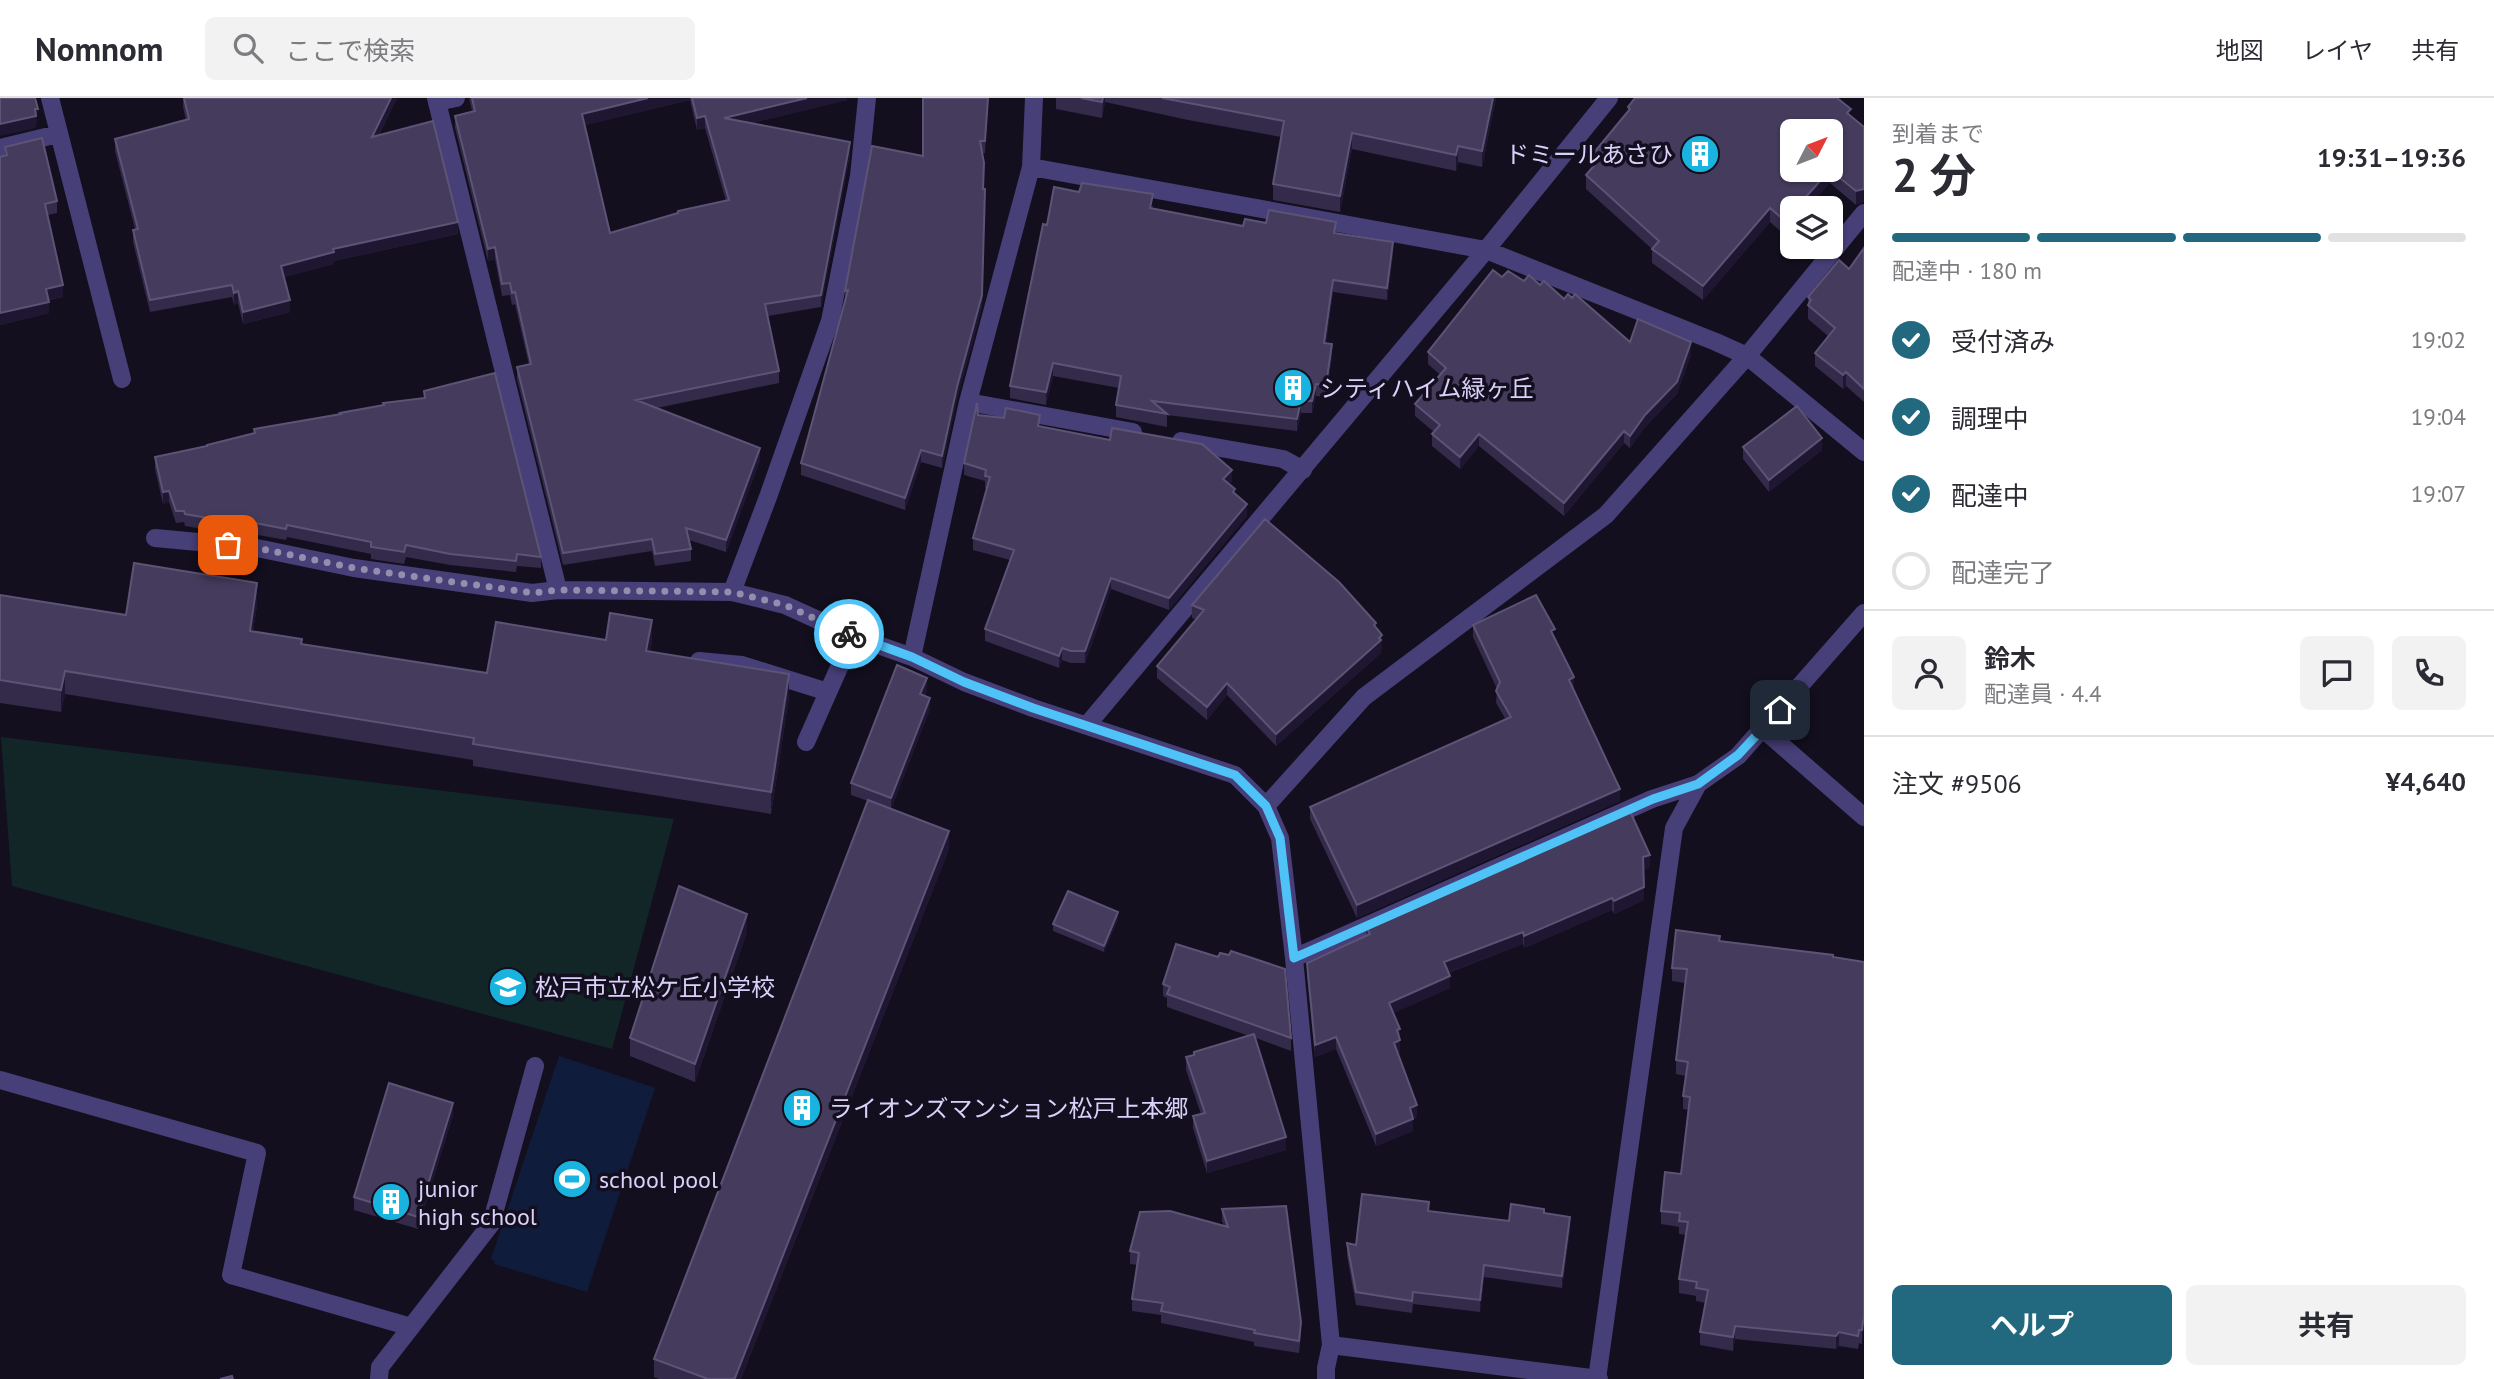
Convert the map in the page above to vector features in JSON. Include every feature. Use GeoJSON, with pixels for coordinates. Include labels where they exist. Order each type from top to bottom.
{"type":"FeatureCollection","features":[{"type":"Feature","properties":{"kind":"street"},"geometry":{"type":"LineString","coordinates":[[50,98],[122,379]]}},
{"type":"Feature","properties":{"kind":"street"},"geometry":{"type":"LineString","coordinates":[[456,98],[437,100],[558,590]]}},
{"type":"Feature","properties":{"kind":"street"},"geometry":{"type":"LineString","coordinates":[[732,592],[830,321],[859,176],[867,98]]}},
{"type":"Feature","properties":{"kind":"street"},"geometry":{"type":"LineString","coordinates":[[912,657],[968,402],[1031,167],[1034,98]]}},
{"type":"Feature","properties":{"kind":"street"},"geometry":{"type":"LineString","coordinates":[[1087,725],[1303,470],[1609,98]]}},
{"type":"Feature","properties":{"kind":"street"},"geometry":{"type":"LineString","coordinates":[[0,148],[58,134]]}},
{"type":"Feature","properties":{"kind":"street"},"geometry":{"type":"LineString","coordinates":[[1031,167],[1486,250],[1747,356],[1864,452]]}},
{"type":"Feature","properties":{"kind":"street"},"geometry":{"type":"LineString","coordinates":[[1266,806],[1364,697],[1606,515],[1747,356],[1864,213]]}},
{"type":"Feature","properties":{"kind":"street"},"geometry":{"type":"LineString","coordinates":[[968,402],[1283,460],[1303,470]]}},
{"type":"Feature","properties":{"kind":"street"},"geometry":{"type":"LineString","coordinates":[[155,538],[252,547],[354,568],[533,593],[558,590],[732,592],[785,605],[853,636],[912,657],[975,686],[1033,708],[1235,775],[1266,806],[1280,838],[1331,1345],[1326,1379]]}},
{"type":"Feature","properties":{"kind":"street"},"geometry":{"type":"LineString","coordinates":[[1294,958],[1653,799],[1698,784],[1738,755],[1864,613]]}},
{"type":"Feature","properties":{"kind":"street"},"geometry":{"type":"LineString","coordinates":[[806,742],[853,636]]}},
{"type":"Feature","properties":{"kind":"street"},"geometry":{"type":"LineString","coordinates":[[688,660],[741,665],[828,692]]}},
{"type":"Feature","properties":{"kind":"street"},"geometry":{"type":"LineString","coordinates":[[1763,729],[1864,817]]}},
{"type":"Feature","properties":{"kind":"street"},"geometry":{"type":"LineString","coordinates":[[1331,1345],[1598,1379],[1674,828],[1698,784]]}},
{"type":"Feature","properties":{"kind":"street"},"geometry":{"type":"LineString","coordinates":[[379,1379],[380,1367],[491,1224],[535,1066]]}},
{"type":"Feature","properties":{"kind":"street"},"geometry":{"type":"LineString","coordinates":[[0,1080],[257,1153],[231,1275],[411,1327]]}},
{"type":"Feature","properties":{"kind":"green space"},"geometry":{"type":"Polygon","coordinates":[[[1,737],[674,819],[612,1049],[12,886],[1,737]]]}},
{"type":"Feature","properties":{"kind":"water","name":"school pool"},"geometry":{"type":"Polygon","coordinates":[[[559,1056],[655,1088],[587,1292],[494,1264],[495,1261],[491,1259],[559,1056]]]}},
{"type":"Feature","properties":{"kind":"building"},"geometry":{"type":"Polygon","coordinates":[[[0,98],[35,98],[38,109],[35,109],[36,116],[0,124],[0,98]]]}},
{"type":"Feature","properties":{"kind":"building"},"geometry":{"type":"Polygon","coordinates":[[[184,98],[391,98],[372,137],[433,121],[458,222],[333,249],[334,252],[281,266],[290,300],[243,312],[238,291],[234,293],[232,285],[150,300],[133,230],[138,229],[115,139],[189,119],[184,98]]]}},
{"type":"Feature","properties":{"kind":"building"},"geometry":{"type":"Polygon","coordinates":[[[472,98],[648,98],[582,114],[610,233],[678,211],[729,200],[705,116],[697,118],[692,98],[807,98],[724,118],[850,142],[821,295],[765,304],[779,371],[636,400],[760,448],[726,540],[686,528],[691,549],[655,554],[652,539],[563,553],[517,367],[531,364],[515,292],[512,293],[510,283],[502,284],[495,247],[488,249],[455,116],[475,111],[472,98]]]}},
{"type":"Feature","properties":{"kind":"building"},"geometry":{"type":"Polygon","coordinates":[[[923,98],[988,98],[985,141],[980,141],[985,189],[982,295],[942,456],[921,450],[905,498],[801,463],[848,290],[845,291],[872,146],[923,156],[923,98]]]}},
{"type":"Feature","properties":{"kind":"building"},"geometry":{"type":"Polygon","coordinates":[[[1081,98],[1103,98],[1102,102],[1081,98]]]}},
{"type":"Feature","properties":{"kind":"building"},"geometry":{"type":"Polygon","coordinates":[[[1162,98],[1493,98],[1482,151],[1458,146],[1456,155],[1352,133],[1340,196],[1273,184],[1284,121],[1162,98]]]}},
{"type":"Feature","properties":{"kind":"building"},"geometry":{"type":"Polygon","coordinates":[[[1635,98],[1837,98],[1851,109],[1847,113],[1864,127],[1864,189],[1856,191],[1843,180],[1843,119],[1780,119],[1780,182],[1819,182],[1807,196],[1780,196],[1780,217],[1770,208],[1703,286],[1652,249],[1659,241],[1586,175],[1598,161],[1592,155],[1630,109],[1628,107],[1635,98]]]}},
{"type":"Feature","properties":{"kind":"building"},"geometry":{"type":"Polygon","coordinates":[[[42,138],[57,201],[45,204],[63,285],[46,289],[49,302],[0,313],[0,157],[7,155],[5,147],[42,138]]]}},
{"type":"Feature","properties":{"kind":"building"},"geometry":{"type":"Polygon","coordinates":[[[1082,183],[1153,194],[1150,208],[1243,226],[1245,219],[1266,223],[1269,210],[1336,222],[1334,233],[1393,242],[1387,288],[1333,280],[1324,343],[1332,344],[1326,385],[1316,384],[1312,401],[1301,401],[1297,419],[1152,401],[1167,414],[1116,405],[1121,376],[1053,363],[1046,392],[1010,386],[1043,224],[1047,225],[1054,187],[1079,192],[1082,183]]]}},
{"type":"Feature","properties":{"kind":"building"},"geometry":{"type":"Polygon","coordinates":[[[1864,248],[1864,389],[1846,372],[1843,375],[1815,353],[1835,328],[1808,305],[1811,300],[1808,297],[1839,260],[1849,269],[1864,248]]]}},
{"type":"Feature","properties":{"kind":"building"},"geometry":{"type":"Polygon","coordinates":[[[1493,270],[1502,277],[1508,271],[1524,281],[1529,275],[1540,285],[1544,281],[1564,299],[1568,294],[1572,298],[1575,294],[1630,342],[1638,319],[1691,342],[1677,382],[1645,415],[1630,436],[1624,431],[1564,503],[1479,434],[1460,457],[1432,434],[1440,425],[1415,404],[1446,368],[1428,352],[1493,270]]]}},
{"type":"Feature","properties":{"kind":"building"},"geometry":{"type":"Polygon","coordinates":[[[495,373],[541,557],[517,554],[516,561],[450,554],[406,545],[404,552],[371,547],[371,542],[287,525],[286,529],[219,516],[220,520],[185,514],[184,511],[176,511],[169,491],[163,492],[155,457],[255,433],[254,429],[341,414],[384,405],[383,403],[425,398],[424,391],[495,373]]]}},
{"type":"Feature","properties":{"kind":"building"},"geometry":{"type":"Polygon","coordinates":[[[977,403],[978,415],[1004,418],[1006,408],[1040,415],[1038,426],[1110,440],[1112,428],[1202,444],[1232,470],[1223,479],[1247,504],[1169,598],[1111,578],[1085,651],[1062,648],[1059,656],[985,629],[1014,550],[973,538],[990,477],[985,476],[986,470],[964,463],[977,403]]]}},
{"type":"Feature","properties":{"kind":"building"},"geometry":{"type":"Polygon","coordinates":[[[1797,406],[1822,438],[1769,480],[1743,447],[1797,406]]]}},
{"type":"Feature","properties":{"kind":"building"},"geometry":{"type":"Polygon","coordinates":[[[1265,519],[1339,582],[1376,623],[1374,625],[1382,635],[1379,638],[1381,640],[1276,734],[1227,683],[1207,707],[1157,666],[1204,610],[1192,605],[1265,519]]]}},
{"type":"Feature","properties":{"kind":"building"},"geometry":{"type":"Polygon","coordinates":[[[134,563],[257,583],[250,631],[302,639],[301,644],[487,673],[496,622],[606,640],[610,613],[652,620],[646,651],[789,674],[771,792],[473,744],[474,738],[65,671],[61,690],[0,680],[0,595],[126,615],[134,563]]]}},
{"type":"Feature","properties":{"kind":"building"},"geometry":{"type":"Polygon","coordinates":[[[1536,595],[1555,629],[1551,631],[1574,677],[1569,680],[1620,789],[1357,905],[1310,807],[1511,717],[1496,691],[1500,682],[1473,625],[1536,595]]]}},
{"type":"Feature","properties":{"kind":"building"},"geometry":{"type":"Polygon","coordinates":[[[897,665],[927,678],[920,694],[930,698],[891,798],[851,783],[897,665]]]}},
{"type":"Feature","properties":{"kind":"building","name":"ライオンズマンション松戸上本郷"},"geometry":{"type":"Polygon","coordinates":[[[868,800],[949,831],[735,1378],[708,1379],[654,1359],[868,800]]]}},
{"type":"Feature","properties":{"kind":"building"},"geometry":{"type":"Polygon","coordinates":[[[1629,809],[1650,855],[1643,857],[1644,887],[1524,936],[1523,932],[1444,962],[1450,976],[1389,1003],[1400,1029],[1397,1030],[1400,1040],[1394,1043],[1417,1105],[1410,1108],[1413,1119],[1376,1134],[1336,1037],[1315,1045],[1307,963],[1370,934],[1366,926],[1629,809]]]}},
{"type":"Feature","properties":{"kind":"building"},"geometry":{"type":"Polygon","coordinates":[[[679,886],[747,914],[695,1064],[630,1038],[679,886]]]}},
{"type":"Feature","properties":{"kind":"building"},"geometry":{"type":"Polygon","coordinates":[[[1068,891],[1118,912],[1104,946],[1053,924],[1068,891]]]}},
{"type":"Feature","properties":{"kind":"building"},"geometry":{"type":"Polygon","coordinates":[[[1676,930],[1720,936],[1719,941],[1833,955],[1864,962],[1864,1315],[1862,1330],[1859,1330],[1858,1336],[1839,1332],[1836,1336],[1735,1326],[1733,1337],[1700,1332],[1708,1290],[1696,1288],[1697,1282],[1679,1279],[1688,1222],[1679,1221],[1680,1213],[1661,1211],[1665,1172],[1681,1174],[1690,1097],[1683,1096],[1688,1062],[1676,1060],[1687,969],[1672,968],[1676,930]]]}},
{"type":"Feature","properties":{"kind":"building"},"geometry":{"type":"Polygon","coordinates":[[[1176,944],[1218,957],[1220,953],[1229,955],[1231,951],[1285,969],[1291,1038],[1167,994],[1170,987],[1163,984],[1176,944]]]}},
{"type":"Feature","properties":{"kind":"building"},"geometry":{"type":"Polygon","coordinates":[[[1254,1034],[1286,1137],[1207,1161],[1193,1116],[1205,1113],[1186,1057],[1194,1055],[1194,1052],[1254,1034]]]}},
{"type":"Feature","properties":{"kind":"building"},"geometry":{"type":"Polygon","coordinates":[[[389,1083],[453,1103],[418,1217],[354,1197],[389,1083]]]}},
{"type":"Feature","properties":{"kind":"building"},"geometry":{"type":"Polygon","coordinates":[[[1362,1194],[1429,1202],[1428,1211],[1509,1221],[1511,1204],[1544,1209],[1544,1213],[1570,1217],[1562,1276],[1484,1265],[1480,1300],[1413,1292],[1412,1301],[1356,1292],[1347,1243],[1356,1245],[1362,1194]]]}},
{"type":"Feature","properties":{"kind":"building"},"geometry":{"type":"Polygon","coordinates":[[[1286,1206],[1301,1322],[1299,1341],[1161,1311],[1163,1303],[1132,1299],[1139,1253],[1130,1251],[1140,1212],[1170,1211],[1228,1227],[1222,1209],[1286,1206]]]}},
{"type":"Feature","properties":{"kind":"way so far"},"geometry":{"type":"LineString","coordinates":[[228,545],[252,547],[354,568],[533,593],[558,590],[732,592],[785,605],[849,634]]}},
{"type":"Feature","properties":{"kind":"place","name":"ドミールあさひ"},"geometry":{"type":"Point","coordinates":[1700,154]}},
{"type":"Feature","properties":{"kind":"place","name":"シティハイム緑ヶ丘"},"geometry":{"type":"Point","coordinates":[1293,388]}},
{"type":"Feature","properties":{"kind":"place","name":"松戸市立松ケ丘小学校"},"geometry":{"type":"Point","coordinates":[508,987]}},
{"type":"Feature","properties":{"kind":"place","name":"ライオンズマンション松戸上本郷"},"geometry":{"type":"Point","coordinates":[802,1108]}},
{"type":"Feature","properties":{"kind":"place","name":"school pool"},"geometry":{"type":"Point","coordinates":[572,1179]}},
{"type":"Feature","properties":{"kind":"place","name":"junior high school"},"geometry":{"type":"Point","coordinates":[391,1202]}},
{"type":"Feature","properties":{"kind":"route"},"geometry":{"type":"LineString","coordinates":[[849,634],[912,657],[964,682],[1033,708],[1235,775],[1266,806],[1280,838],[1294,958],[1653,799],[1698,784],[1738,755],[1780,710]]}}]}
